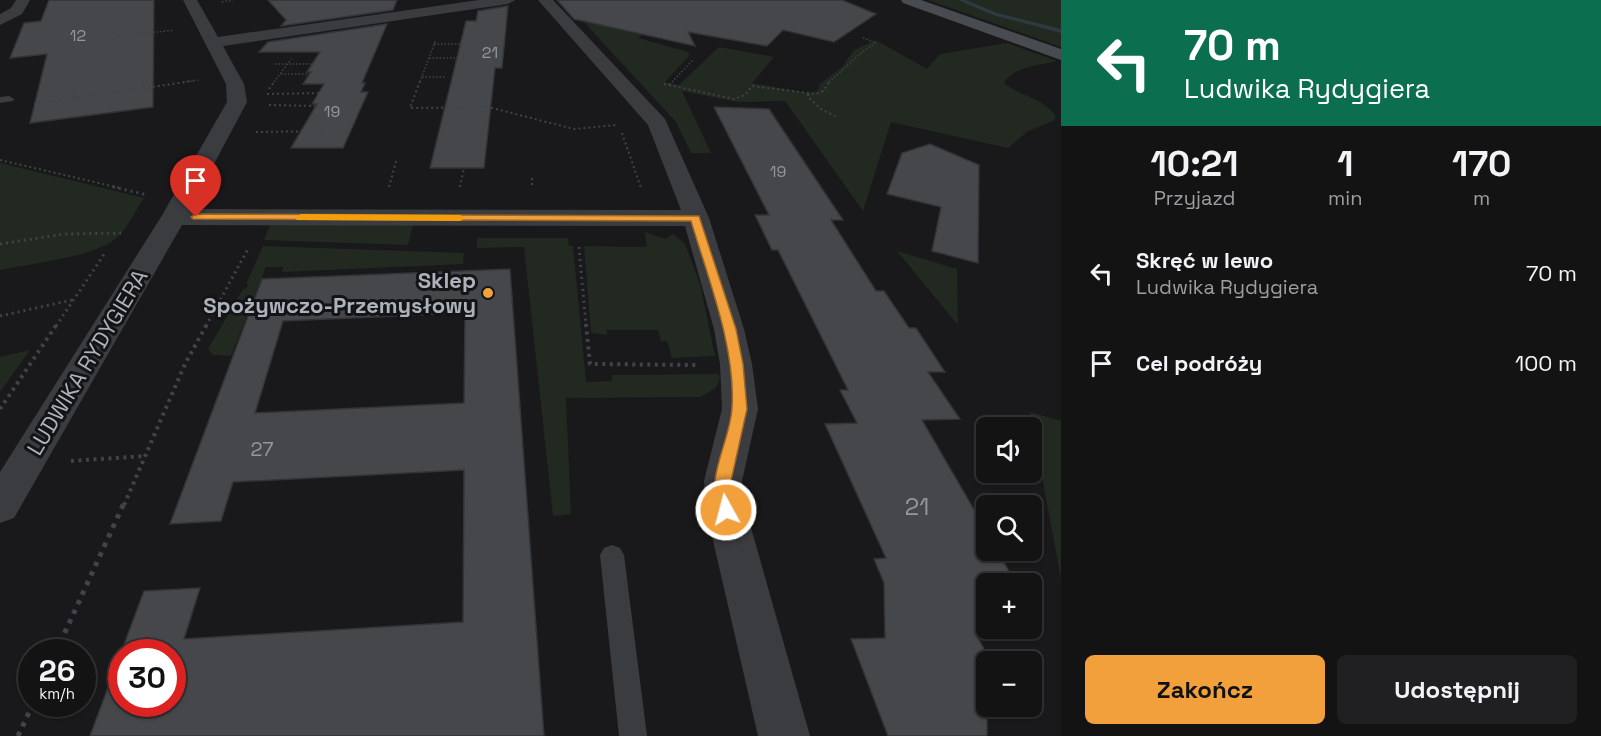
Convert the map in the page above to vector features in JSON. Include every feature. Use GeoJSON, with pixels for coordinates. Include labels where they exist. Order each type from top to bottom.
{"type":"FeatureCollection","features":[{"type":"Feature","properties":{"kind":"street"},"geometry":{"type":"LineString","coordinates":[[0,20],[17,11],[23,0]]}},
{"type":"Feature","properties":{"kind":"street","name":"LUDWIKA RYDYGIERA"},"geometry":{"type":"LineString","coordinates":[[0,506],[160,211],[186,193],[237,102],[235,84],[190,0]]}},
{"type":"Feature","properties":{"kind":"street"},"geometry":{"type":"LineString","coordinates":[[212,43],[507,0]]}},
{"type":"Feature","properties":{"kind":"street"},"geometry":{"type":"LineString","coordinates":[[545,0],[658,123],[696,218],[729,329],[736,364],[740,409],[723,481],[726,510],[784,736]]}},
{"type":"Feature","properties":{"kind":"street"},"geometry":{"type":"LineString","coordinates":[[908,0],[1061,55]]}},
{"type":"Feature","properties":{"kind":"street"},"geometry":{"type":"LineString","coordinates":[[160,211],[696,218]]}},
{"type":"Feature","properties":{"kind":"lane"},"geometry":{"type":"LineString","coordinates":[[612,555],[633,736]]}},
{"type":"Feature","properties":{"kind":"path"},"geometry":{"type":"LineString","coordinates":[[115,37],[184,28]]}},
{"type":"Feature","properties":{"kind":"path"},"geometry":{"type":"LineString","coordinates":[[437,36],[410,108],[488,107],[574,129],[611,127],[619,124],[644,196]]}},
{"type":"Feature","properties":{"kind":"path"},"geometry":{"type":"LineString","coordinates":[[693,60],[670,85],[734,99],[745,95],[752,86],[808,94],[823,91],[825,84],[847,69],[860,51],[876,43],[863,38]]}},
{"type":"Feature","properties":{"kind":"path"},"geometry":{"type":"LineString","coordinates":[[434,44],[464,44]]}},
{"type":"Feature","properties":{"kind":"path"},"geometry":{"type":"LineString","coordinates":[[262,99],[294,55]]}},
{"type":"Feature","properties":{"kind":"path"},"geometry":{"type":"LineString","coordinates":[[429,58],[459,58]]}},
{"type":"Feature","properties":{"kind":"path"},"geometry":{"type":"LineString","coordinates":[[288,64],[316,64]]}},
{"type":"Feature","properties":{"kind":"path"},"geometry":{"type":"LineString","coordinates":[[280,74],[310,74]]}},
{"type":"Feature","properties":{"kind":"path"},"geometry":{"type":"LineString","coordinates":[[422,77],[445,77]]}},
{"type":"Feature","properties":{"kind":"path"},"geometry":{"type":"LineString","coordinates":[[143,80],[143,88]]}},
{"type":"Feature","properties":{"kind":"path"},"geometry":{"type":"LineString","coordinates":[[29,105],[206,80]]}},
{"type":"Feature","properties":{"kind":"path"},"geometry":{"type":"LineString","coordinates":[[73,99],[74,89]]}},
{"type":"Feature","properties":{"kind":"path"},"geometry":{"type":"LineString","coordinates":[[266,94],[322,93]]}},
{"type":"Feature","properties":{"kind":"path"},"geometry":{"type":"LineString","coordinates":[[808,94],[816,105],[835,116]]}},
{"type":"Feature","properties":{"kind":"path"},"geometry":{"type":"LineString","coordinates":[[277,105],[315,106]]}},
{"type":"Feature","properties":{"kind":"path"},"geometry":{"type":"LineString","coordinates":[[263,131],[324,131]]}},
{"type":"Feature","properties":{"kind":"path"},"geometry":{"type":"LineString","coordinates":[[386,197],[397,158]]}},
{"type":"Feature","properties":{"kind":"path"},"geometry":{"type":"LineString","coordinates":[[0,160],[146,196],[152,195],[160,211]]}},
{"type":"Feature","properties":{"kind":"path"},"geometry":{"type":"LineString","coordinates":[[458,196],[464,168]]}},
{"type":"Feature","properties":{"kind":"path"},"geometry":{"type":"LineString","coordinates":[[0,244],[64,234],[127,233],[125,237]]}},
{"type":"Feature","properties":{"kind":"path"},"geometry":{"type":"LineString","coordinates":[[62,639],[146,456],[185,364],[252,242]]}},
{"type":"Feature","properties":{"kind":"path"},"geometry":{"type":"LineString","coordinates":[[579,243],[591,364],[736,364]]}},
{"type":"Feature","properties":{"kind":"path"},"geometry":{"type":"LineString","coordinates":[[0,409],[105,253]]}},
{"type":"Feature","properties":{"kind":"path"},"geometry":{"type":"LineString","coordinates":[[0,316],[73,300]]}},
{"type":"Feature","properties":{"kind":"path"},"geometry":{"type":"LineString","coordinates":[[66,461],[146,456]]}},
{"type":"Feature","properties":{"kind":"path"},"geometry":{"type":"LineString","coordinates":[[18,736],[27,717]]}},
{"type":"Feature","properties":{"kind":"shaded area"},"geometry":{"type":"Polygon","coordinates":[[[928,0],[1061,0],[1061,47],[928,0]]]}},
{"type":"Feature","properties":{"kind":"shaded area"},"geometry":{"type":"Polygon","coordinates":[[[666,17],[638,38],[688,52],[690,55],[665,82],[679,85],[719,47],[774,57],[752,83],[808,93],[818,91],[820,84],[842,67],[854,50],[876,40],[927,69],[940,54],[1007,43],[1057,61],[1020,70],[1013,73],[1004,83],[1040,102],[1056,117],[1053,121],[1028,131],[1008,148],[891,122],[863,211],[785,101],[737,102],[682,91],[711,153],[691,153],[676,122],[584,22],[666,17]]]}},
{"type":"Feature","properties":{"kind":"shaded area"},"geometry":{"type":"Polygon","coordinates":[[[0,163],[144,198],[122,231],[104,246],[75,255],[0,270],[0,163]]]}},
{"type":"Feature","properties":{"kind":"shaded area"},"geometry":{"type":"Polygon","coordinates":[[[270,225],[413,225],[408,245],[264,240],[270,225]]]}},
{"type":"Feature","properties":{"kind":"shaded area"},"geometry":{"type":"Polygon","coordinates":[[[645,232],[665,239],[673,234],[685,244],[700,284],[715,356],[672,358],[667,341],[661,341],[658,330],[607,330],[607,335],[591,333],[584,246],[647,247],[645,232]]]}},
{"type":"Feature","properties":{"kind":"shaded area"},"geometry":{"type":"Polygon","coordinates":[[[477,238],[568,238],[569,246],[573,246],[586,382],[612,381],[612,375],[718,374],[720,378],[716,388],[700,397],[566,398],[571,514],[553,516],[524,247],[477,248],[477,238]]]}},
{"type":"Feature","properties":{"kind":"shaded area"},"geometry":{"type":"Polygon","coordinates":[[[263,246],[464,253],[463,264],[282,272],[283,267],[266,267],[231,356],[213,355],[208,349],[243,289],[249,285],[246,284],[263,246]]]}},
{"type":"Feature","properties":{"kind":"shaded area"},"geometry":{"type":"Polygon","coordinates":[[[897,251],[957,269],[958,325],[897,251]]]}},
{"type":"Feature","properties":{"kind":"shaded area"},"geometry":{"type":"Polygon","coordinates":[[[30,350],[0,392],[0,357],[30,350]]]}},
{"type":"Feature","properties":{"kind":"shaded area"},"geometry":{"type":"Polygon","coordinates":[[[1030,412],[1061,421],[1061,579],[1042,477],[1042,417],[1031,417],[1030,412]]]}},
{"type":"Feature","properties":{"kind":"building"},"geometry":{"type":"Polygon","coordinates":[[[49,0],[154,0],[153,107],[30,123],[47,54],[10,58],[24,23],[41,21],[49,0]]]}},
{"type":"Feature","properties":{"kind":"building"},"geometry":{"type":"Polygon","coordinates":[[[268,0],[397,0],[393,10],[281,26],[286,20],[268,0]]]}},
{"type":"Feature","properties":{"kind":"building"},"geometry":{"type":"Polygon","coordinates":[[[557,0],[842,0],[876,14],[834,42],[783,30],[767,46],[688,32],[695,46],[574,19],[557,0]]]}},
{"type":"Feature","properties":{"kind":"building"},"geometry":{"type":"Polygon","coordinates":[[[508,6],[502,68],[495,68],[484,168],[430,168],[466,21],[476,21],[478,11],[508,6]]]}},
{"type":"Feature","properties":{"kind":"building"},"geometry":{"type":"Polygon","coordinates":[[[387,24],[362,83],[365,83],[361,92],[368,92],[343,148],[291,148],[317,104],[312,104],[324,84],[303,84],[311,72],[307,72],[320,52],[259,52],[268,42],[387,24]]]}},
{"type":"Feature","properties":{"kind":"building"},"geometry":{"type":"Polygon","coordinates":[[[714,107],[769,109],[843,220],[831,220],[876,291],[884,291],[909,328],[916,328],[945,372],[928,372],[960,419],[922,420],[976,513],[976,561],[1003,561],[1010,573],[976,573],[975,632],[976,639],[979,639],[985,651],[976,651],[976,717],[987,717],[987,736],[888,736],[851,639],[885,638],[884,583],[874,559],[886,558],[825,424],[857,423],[840,390],[848,390],[778,250],[772,250],[755,215],[769,215],[714,107]]]}},
{"type":"Feature","properties":{"kind":"building"},"geometry":{"type":"Polygon","coordinates":[[[930,144],[979,165],[978,263],[932,251],[941,207],[887,194],[902,153],[930,144]]]}},
{"type":"Feature","properties":{"kind":"building"},"geometry":{"type":"Polygon","coordinates":[[[510,269],[544,736],[90,736],[108,688],[108,717],[186,717],[186,639],[184,639],[463,622],[464,470],[233,482],[221,521],[170,524],[262,279],[510,269]],[[465,313],[283,321],[255,413],[464,403],[465,313]]]}},
{"type":"Feature","properties":{"kind":"building"},"geometry":{"type":"Polygon","coordinates":[[[200,588],[184,639],[126,639],[144,591],[200,588]]]}},
{"type":"Feature","properties":{"kind":"waterway"},"geometry":{"type":"LineString","coordinates":[[961,0],[995,14],[1061,31]]}},
{"type":"Feature","properties":{"kind":"slow traffic"},"geometry":{"type":"LineString","coordinates":[[301,218],[460,218]]}},
{"type":"Feature","properties":{"kind":"place","name":"Sklep Spożywczo-Przemysłowy"},"geometry":{"type":"Point","coordinates":[488,293]}},
{"type":"Feature","properties":{"kind":"route"},"geometry":{"type":"LineString","coordinates":[[196,217],[696,218],[729,329],[736,364],[740,409],[723,481],[726,510]]}}]}
